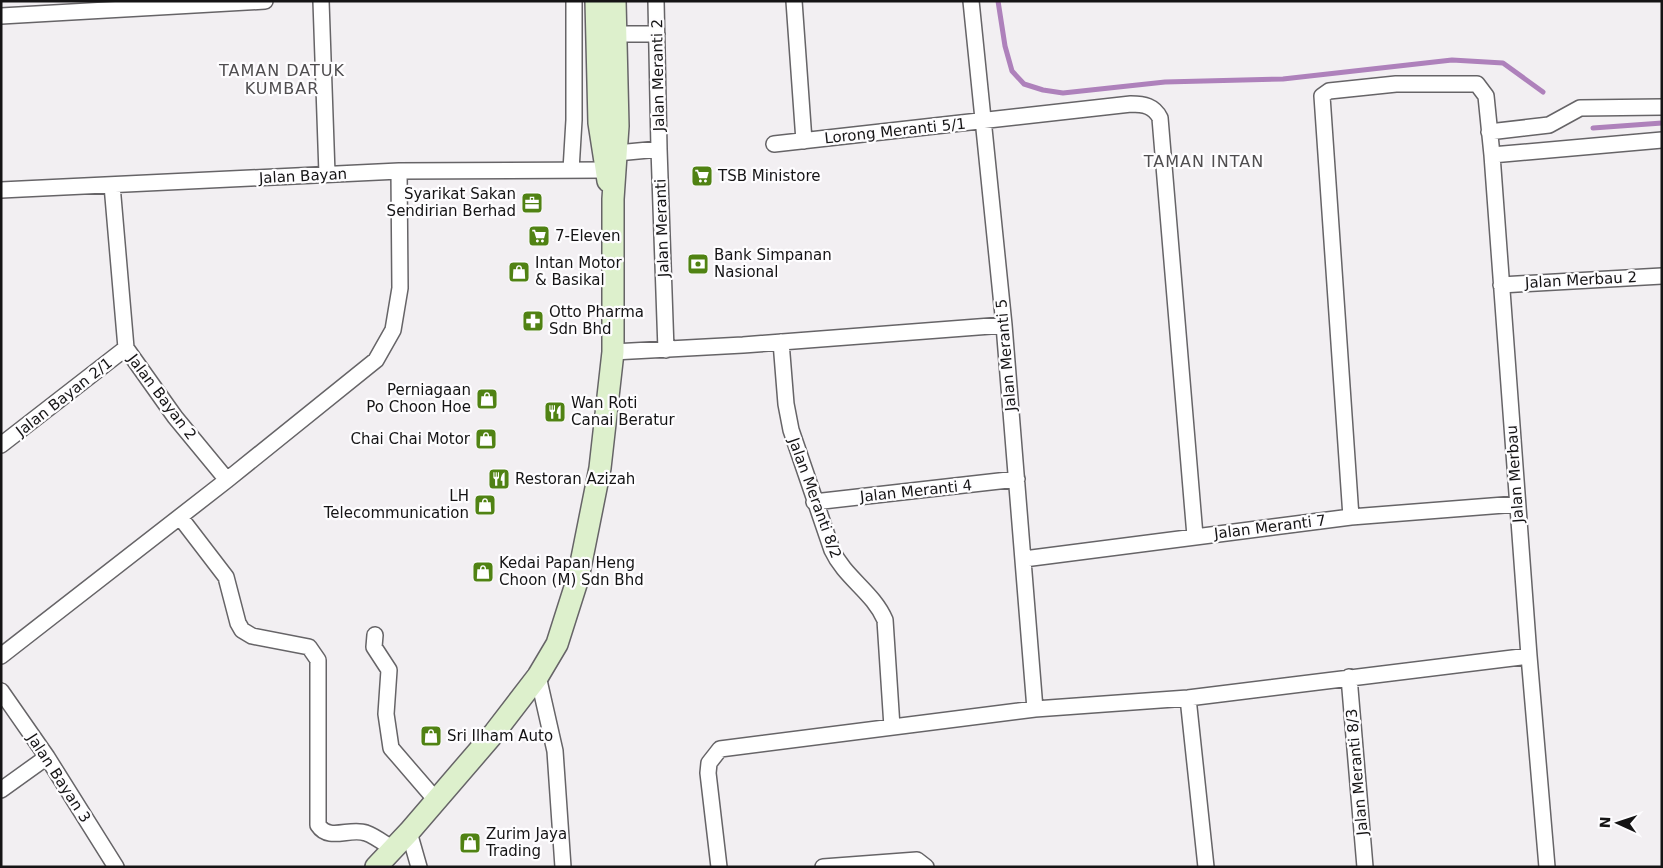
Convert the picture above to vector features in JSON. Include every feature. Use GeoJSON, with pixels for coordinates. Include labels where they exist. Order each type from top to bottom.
{"type":"FeatureCollection","features":[{"type":"Feature","properties":{"kind":"main road"},"geometry":{"type":"LineString","coordinates":[[596,1],[599,123],[605,170],[613,198]]}},
{"type":"Feature","properties":{"kind":"main road"},"geometry":{"type":"LineString","coordinates":[[376,867],[409,832],[435,799],[495,732],[538,676],[556,644],[586,549],[600,468],[613,352],[613,198],[617,153],[614,1]]}},
{"type":"Feature","properties":{"kind":"street"},"geometry":{"type":"LineString","coordinates":[[1,16],[265,1]]}},
{"type":"Feature","properties":{"kind":"street"},"geometry":{"type":"LineString","coordinates":[[321,1],[327,174]]}},
{"type":"Feature","properties":{"kind":"street"},"geometry":{"type":"LineString","coordinates":[[571,170],[574,120],[574,1]]}},
{"type":"Feature","properties":{"kind":"street","name":"Jalan Meranti 2"},"geometry":{"type":"LineString","coordinates":[[656,1],[659,149]]}},
{"type":"Feature","properties":{"kind":"street","name":"Lorong Meranti 5/1"},"geometry":{"type":"LineString","coordinates":[[794,1],[804,141]]}},
{"type":"Feature","properties":{"kind":"street","name":"Jalan Meranti 5"},"geometry":{"type":"LineString","coordinates":[[971,1],[985,120],[1004,325],[1035,709]]}},
{"type":"Feature","properties":{"kind":"street"},"geometry":{"type":"LineString","coordinates":[[615,34],[657,34]]}},
{"type":"Feature","properties":{"kind":"street","name":"Jalan Merbau"},"geometry":{"type":"LineString","coordinates":[[1351,517],[1322,96],[1329,91],[1396,84],[1477,84],[1486,96],[1490,132],[1500,285],[1547,867]]}},
{"type":"Feature","properties":{"kind":"street","name":"Lorong Meranti 5/1"},"geometry":{"type":"LineString","coordinates":[[774,144],[1138,104],[1149,106],[1157,111],[1160,118],[1195,536]]}},
{"type":"Feature","properties":{"kind":"street"},"geometry":{"type":"LineString","coordinates":[[1490,132],[1548,125],[1580,108],[1662,107]]}},
{"type":"Feature","properties":{"kind":"street"},"geometry":{"type":"LineString","coordinates":[[1492,155],[1662,140]]}},
{"type":"Feature","properties":{"kind":"street"},"geometry":{"type":"LineString","coordinates":[[617,153],[659,149]]}},
{"type":"Feature","properties":{"kind":"street","name":"Jalan Meranti"},"geometry":{"type":"LineString","coordinates":[[659,149],[666,350]]}},
{"type":"Feature","properties":{"kind":"street","name":"Jalan Bayan"},"geometry":{"type":"LineString","coordinates":[[1,190],[399,171],[605,170]]}},
{"type":"Feature","properties":{"kind":"street"},"geometry":{"type":"LineString","coordinates":[[1,656],[227,480],[376,360],[393,330],[400,288],[399,171]]}},
{"type":"Feature","properties":{"kind":"street","name":"Jalan Bayan 2"},"geometry":{"type":"LineString","coordinates":[[112,185],[126,348],[175,417],[227,480]]}},
{"type":"Feature","properties":{"kind":"street","name":"Jalan Merbau 2"},"geometry":{"type":"LineString","coordinates":[[1500,285],[1662,276]]}},
{"type":"Feature","properties":{"kind":"street"},"geometry":{"type":"LineString","coordinates":[[613,352],[666,350],[1004,325]]}},
{"type":"Feature","properties":{"kind":"street","name":"Jalan Meranti 8/2"},"geometry":{"type":"LineString","coordinates":[[781,342],[786,404],[791,430],[814,502],[839,566],[880,607],[885,620],[892,727]]}},
{"type":"Feature","properties":{"kind":"street","name":"Jalan Bayan 2/1"},"geometry":{"type":"LineString","coordinates":[[1,445],[126,348]]}},
{"type":"Feature","properties":{"kind":"street","name":"Jalan Meranti 4"},"geometry":{"type":"LineString","coordinates":[[814,502],[1017,479]]}},
{"type":"Feature","properties":{"kind":"street","name":"Jalan Meranti 7"},"geometry":{"type":"LineString","coordinates":[[1024,559],[1351,517],[1517,504]]}},
{"type":"Feature","properties":{"kind":"street"},"geometry":{"type":"LineString","coordinates":[[180,517],[226,577],[238,623],[242,630],[252,636],[309,648],[318,660],[318,825],[321,830],[328,833],[365,832],[393,849]]}},
{"type":"Feature","properties":{"kind":"street"},"geometry":{"type":"LineString","coordinates":[[375,635],[374,647],[389,670],[386,714],[391,748],[435,799]]}},
{"type":"Feature","properties":{"kind":"street"},"geometry":{"type":"LineString","coordinates":[[719,867],[708,773],[709,763],[720,749],[1035,709],[1188,698],[1529,656]]}},
{"type":"Feature","properties":{"kind":"street"},"geometry":{"type":"LineString","coordinates":[[538,676],[555,751],[563,867]]}},
{"type":"Feature","properties":{"kind":"street","name":"Jalan Meranti 8/3"},"geometry":{"type":"LineString","coordinates":[[1349,678],[1365,867]]}},
{"type":"Feature","properties":{"kind":"street","name":"Jalan Bayan 3"},"geometry":{"type":"LineString","coordinates":[[1,691],[48,757],[110,865]]}},
{"type":"Feature","properties":{"kind":"street"},"geometry":{"type":"LineString","coordinates":[[1188,698],[1206,867]]}},
{"type":"Feature","properties":{"kind":"street"},"geometry":{"type":"LineString","coordinates":[[1,790],[48,757]]}},
{"type":"Feature","properties":{"kind":"street"},"geometry":{"type":"LineString","coordinates":[[409,832],[419,867]]}},
{"type":"Feature","properties":{"kind":"street"},"geometry":{"type":"LineString","coordinates":[[823,867],[917,860],[926,867]]}},
{"type":"Feature","properties":{"kind":"waterway"},"geometry":{"type":"LineString","coordinates":[[998,1],[1005,46],[1012,71],[1024,84],[1043,90],[1063,93],[1165,82],[1283,79],[1452,60],[1503,63],[1543,92]]}},
{"type":"Feature","properties":{"kind":"waterway"},"geometry":{"type":"LineString","coordinates":[[1593,128],[1662,123]]}},
{"type":"Feature","properties":{"kind":"place","name":"TSB Ministore"},"geometry":{"type":"Point","coordinates":[702,176]}},
{"type":"Feature","properties":{"kind":"place","name":"Syarikat Sakan Sendirian Berhad"},"geometry":{"type":"Point","coordinates":[532,203]}},
{"type":"Feature","properties":{"kind":"place","name":"7-Eleven"},"geometry":{"type":"Point","coordinates":[539,236]}},
{"type":"Feature","properties":{"kind":"place","name":"Bank Simpanan Nasional"},"geometry":{"type":"Point","coordinates":[698,264]}},
{"type":"Feature","properties":{"kind":"place","name":"Intan Motor & Basikal"},"geometry":{"type":"Point","coordinates":[519,272]}},
{"type":"Feature","properties":{"kind":"place","name":"Otto Pharma Sdn Bhd"},"geometry":{"type":"Point","coordinates":[533,321]}},
{"type":"Feature","properties":{"kind":"place","name":"Perniagaan Po Choon Hoe"},"geometry":{"type":"Point","coordinates":[487,399]}},
{"type":"Feature","properties":{"kind":"place","name":"Wan Roti Canai Beratur"},"geometry":{"type":"Point","coordinates":[555,412]}},
{"type":"Feature","properties":{"kind":"place","name":"Chai Chai Motor"},"geometry":{"type":"Point","coordinates":[486,439]}},
{"type":"Feature","properties":{"kind":"place","name":"Restoran Azizah"},"geometry":{"type":"Point","coordinates":[499,479]}},
{"type":"Feature","properties":{"kind":"place","name":"LH Telecommunication"},"geometry":{"type":"Point","coordinates":[485,505]}},
{"type":"Feature","properties":{"kind":"place","name":"Kedai Papan Heng Choon (M) Sdn Bhd"},"geometry":{"type":"Point","coordinates":[483,572]}},
{"type":"Feature","properties":{"kind":"place","name":"Sri Ilham Auto"},"geometry":{"type":"Point","coordinates":[431,736]}},
{"type":"Feature","properties":{"kind":"place","name":"Zurim Jaya Trading"},"geometry":{"type":"Point","coordinates":[470,843]}},
{"type":"Feature","properties":{"kind":"district","name":"TAMAN DATUK KUMBAR"},"geometry":{"type":"Point","coordinates":[282,79]}},
{"type":"Feature","properties":{"kind":"district","name":"TAMAN INTAN"},"geometry":{"type":"Point","coordinates":[1204,161]}}]}
